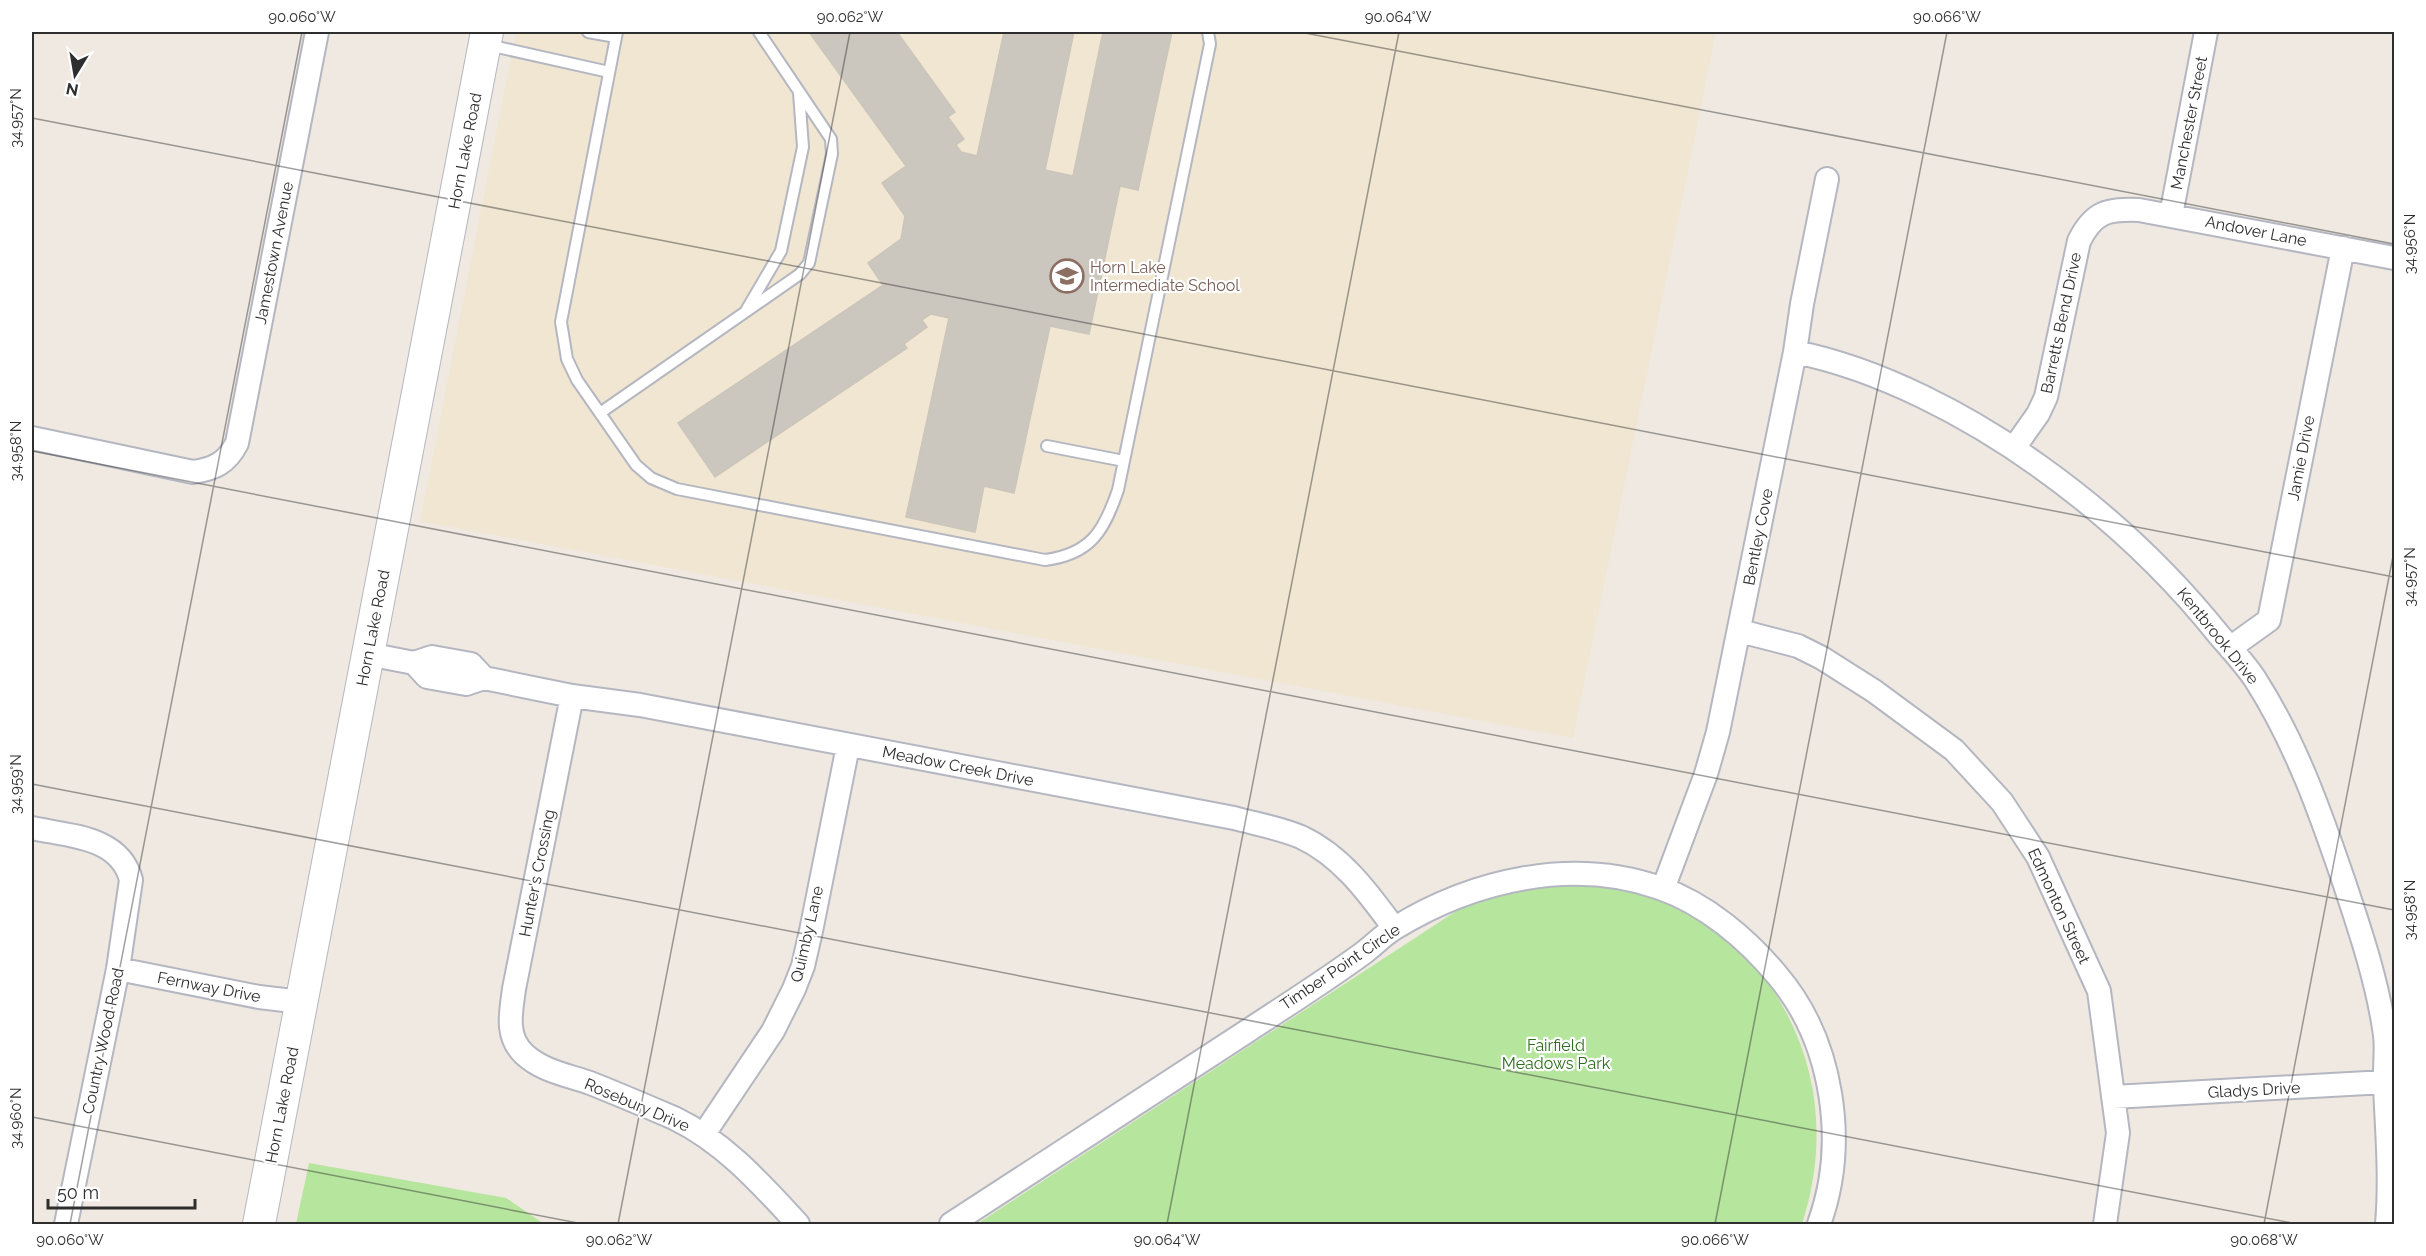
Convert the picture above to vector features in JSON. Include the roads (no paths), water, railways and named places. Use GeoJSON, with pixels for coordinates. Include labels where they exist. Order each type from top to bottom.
{"type":"FeatureCollection","features":[{"type":"Feature","properties":{"kind":"main road","name":"Horn Lake Road"},"geometry":{"type":"LineString","coordinates":[[259,1224],[484,35]]}},
{"type":"Feature","properties":{"kind":"street","name":"Jamestown Avenue"},"geometry":{"type":"LineString","coordinates":[[32,438],[193,472],[217,466],[231,455],[237,443],[317,32]]}},
{"type":"Feature","properties":{"kind":"street","name":"Manchester Street"},"geometry":{"type":"LineString","coordinates":[[2171,215],[2206,32]]}},
{"type":"Feature","properties":{"kind":"street","name":"Bentley Cove"},"geometry":{"type":"LineString","coordinates":[[1663,889],[1706,774],[1718,732],[1795,352],[1802,304],[1827,179]]}},
{"type":"Feature","properties":{"kind":"street","name":"Andover Lane"},"geometry":{"type":"LineString","coordinates":[[2118,210],[2139,210],[2171,215],[2394,258]]}},
{"type":"Feature","properties":{"kind":"street","name":"Barretts Bend Drive"},"geometry":{"type":"LineString","coordinates":[[2014,448],[2038,414],[2046,397],[2079,241],[2086,227],[2095,218],[2104,212],[2118,210]]}},
{"type":"Feature","properties":{"kind":"street","name":"Jamie Drive"},"geometry":{"type":"LineString","coordinates":[[2230,648],[2270,620],[2343,248]]}},
{"type":"Feature","properties":{"kind":"street","name":"Kentbrook Drive"},"geometry":{"type":"LineString","coordinates":[[1795,352],[1846,365],[1916,394],[2014,448],[2086,500],[2124,533],[2184,592],[2254,678],[2286,736],[2319,807],[2365,944],[2385,1036],[2390,1083],[2390,1171],[2387,1224]]}},
{"type":"Feature","properties":{"kind":"street","name":"Edmonton Street"},"geometry":{"type":"LineString","coordinates":[[1740,631],[1798,646],[1852,676],[1954,750],[2002,802],[2038,856],[2098,992],[2118,1133],[2105,1224]]}},
{"type":"Feature","properties":{"kind":"street","name":"Meadow Creek Drive"},"geometry":{"type":"LineString","coordinates":[[368,654],[414,663],[432,657],[471,664],[484,678],[572,696],[640,705],[1234,818],[1302,838],[1326,853],[1344,867],[1366,891],[1394,928]]}},
{"type":"Feature","properties":{"kind":"street","name":"Hunter's Crossing"},"geometry":{"type":"LineString","coordinates":[[520,1049],[511,1034],[510,1018],[572,696]]}},
{"type":"Feature","properties":{"kind":"street","name":"Quimby Lane"},"geometry":{"type":"LineString","coordinates":[[704,1134],[773,1030],[803,966],[848,746]]}},
{"type":"Feature","properties":{"kind":"street","name":"Country Wood Road"},"geometry":{"type":"LineString","coordinates":[[32,828],[97,842],[110,848],[121,858],[128,869],[131,880],[118,969],[66,1224]]}},
{"type":"Feature","properties":{"kind":"street","name":"Timber Point Circle"},"geometry":{"type":"LineString","coordinates":[[951,1224],[1254,1027],[1362,954],[1394,928],[1486,887],[1536,876],[1591,876],[1647,884],[1663,889],[1727,926],[1756,951],[1780,978],[1807,1021],[1826,1070],[1833,1111],[1830,1181],[1826,1204],[1819,1224]]}},
{"type":"Feature","properties":{"kind":"street","name":"Fernway Drive"},"geometry":{"type":"LineString","coordinates":[[118,969],[301,1002]]}},
{"type":"Feature","properties":{"kind":"street","name":"Rosebury Drive"},"geometry":{"type":"LineString","coordinates":[[520,1049],[548,1070],[635,1101],[704,1134],[764,1187],[798,1224]]}},
{"type":"Feature","properties":{"kind":"street","name":"Gladys Drive"},"geometry":{"type":"LineString","coordinates":[[2113,1097],[2390,1083]]}},
{"type":"Feature","properties":{"kind":"lane"},"geometry":{"type":"LineString","coordinates":[[588,32],[616,34],[561,322],[567,359],[577,380],[636,465],[651,478],[677,489],[1045,560],[1061,558],[1089,544],[1100,533],[1118,490],[1210,44],[1208,32]]}},
{"type":"Feature","properties":{"kind":"lane"},"geometry":{"type":"LineString","coordinates":[[600,413],[800,274],[809,263],[832,154],[831,139],[759,32]]}},
{"type":"Feature","properties":{"kind":"lane"},"geometry":{"type":"LineString","coordinates":[[484,35],[609,72]]}},
{"type":"Feature","properties":{"kind":"lane"},"geometry":{"type":"LineString","coordinates":[[746,312],[781,251],[804,147],[799,91]]}},
{"type":"Feature","properties":{"kind":"lane"},"geometry":{"type":"LineString","coordinates":[[1047,446],[1124,461]]}},
{"type":"Feature","properties":{"kind":"place","name":"Horn Lake Intermediate School"},"geometry":{"type":"Point","coordinates":[1067,276]}},
{"type":"Feature","properties":{"kind":"park label","name":"Fairfield Meadows Park"},"geometry":{"type":"Point","coordinates":[1556,1054]}}]}
